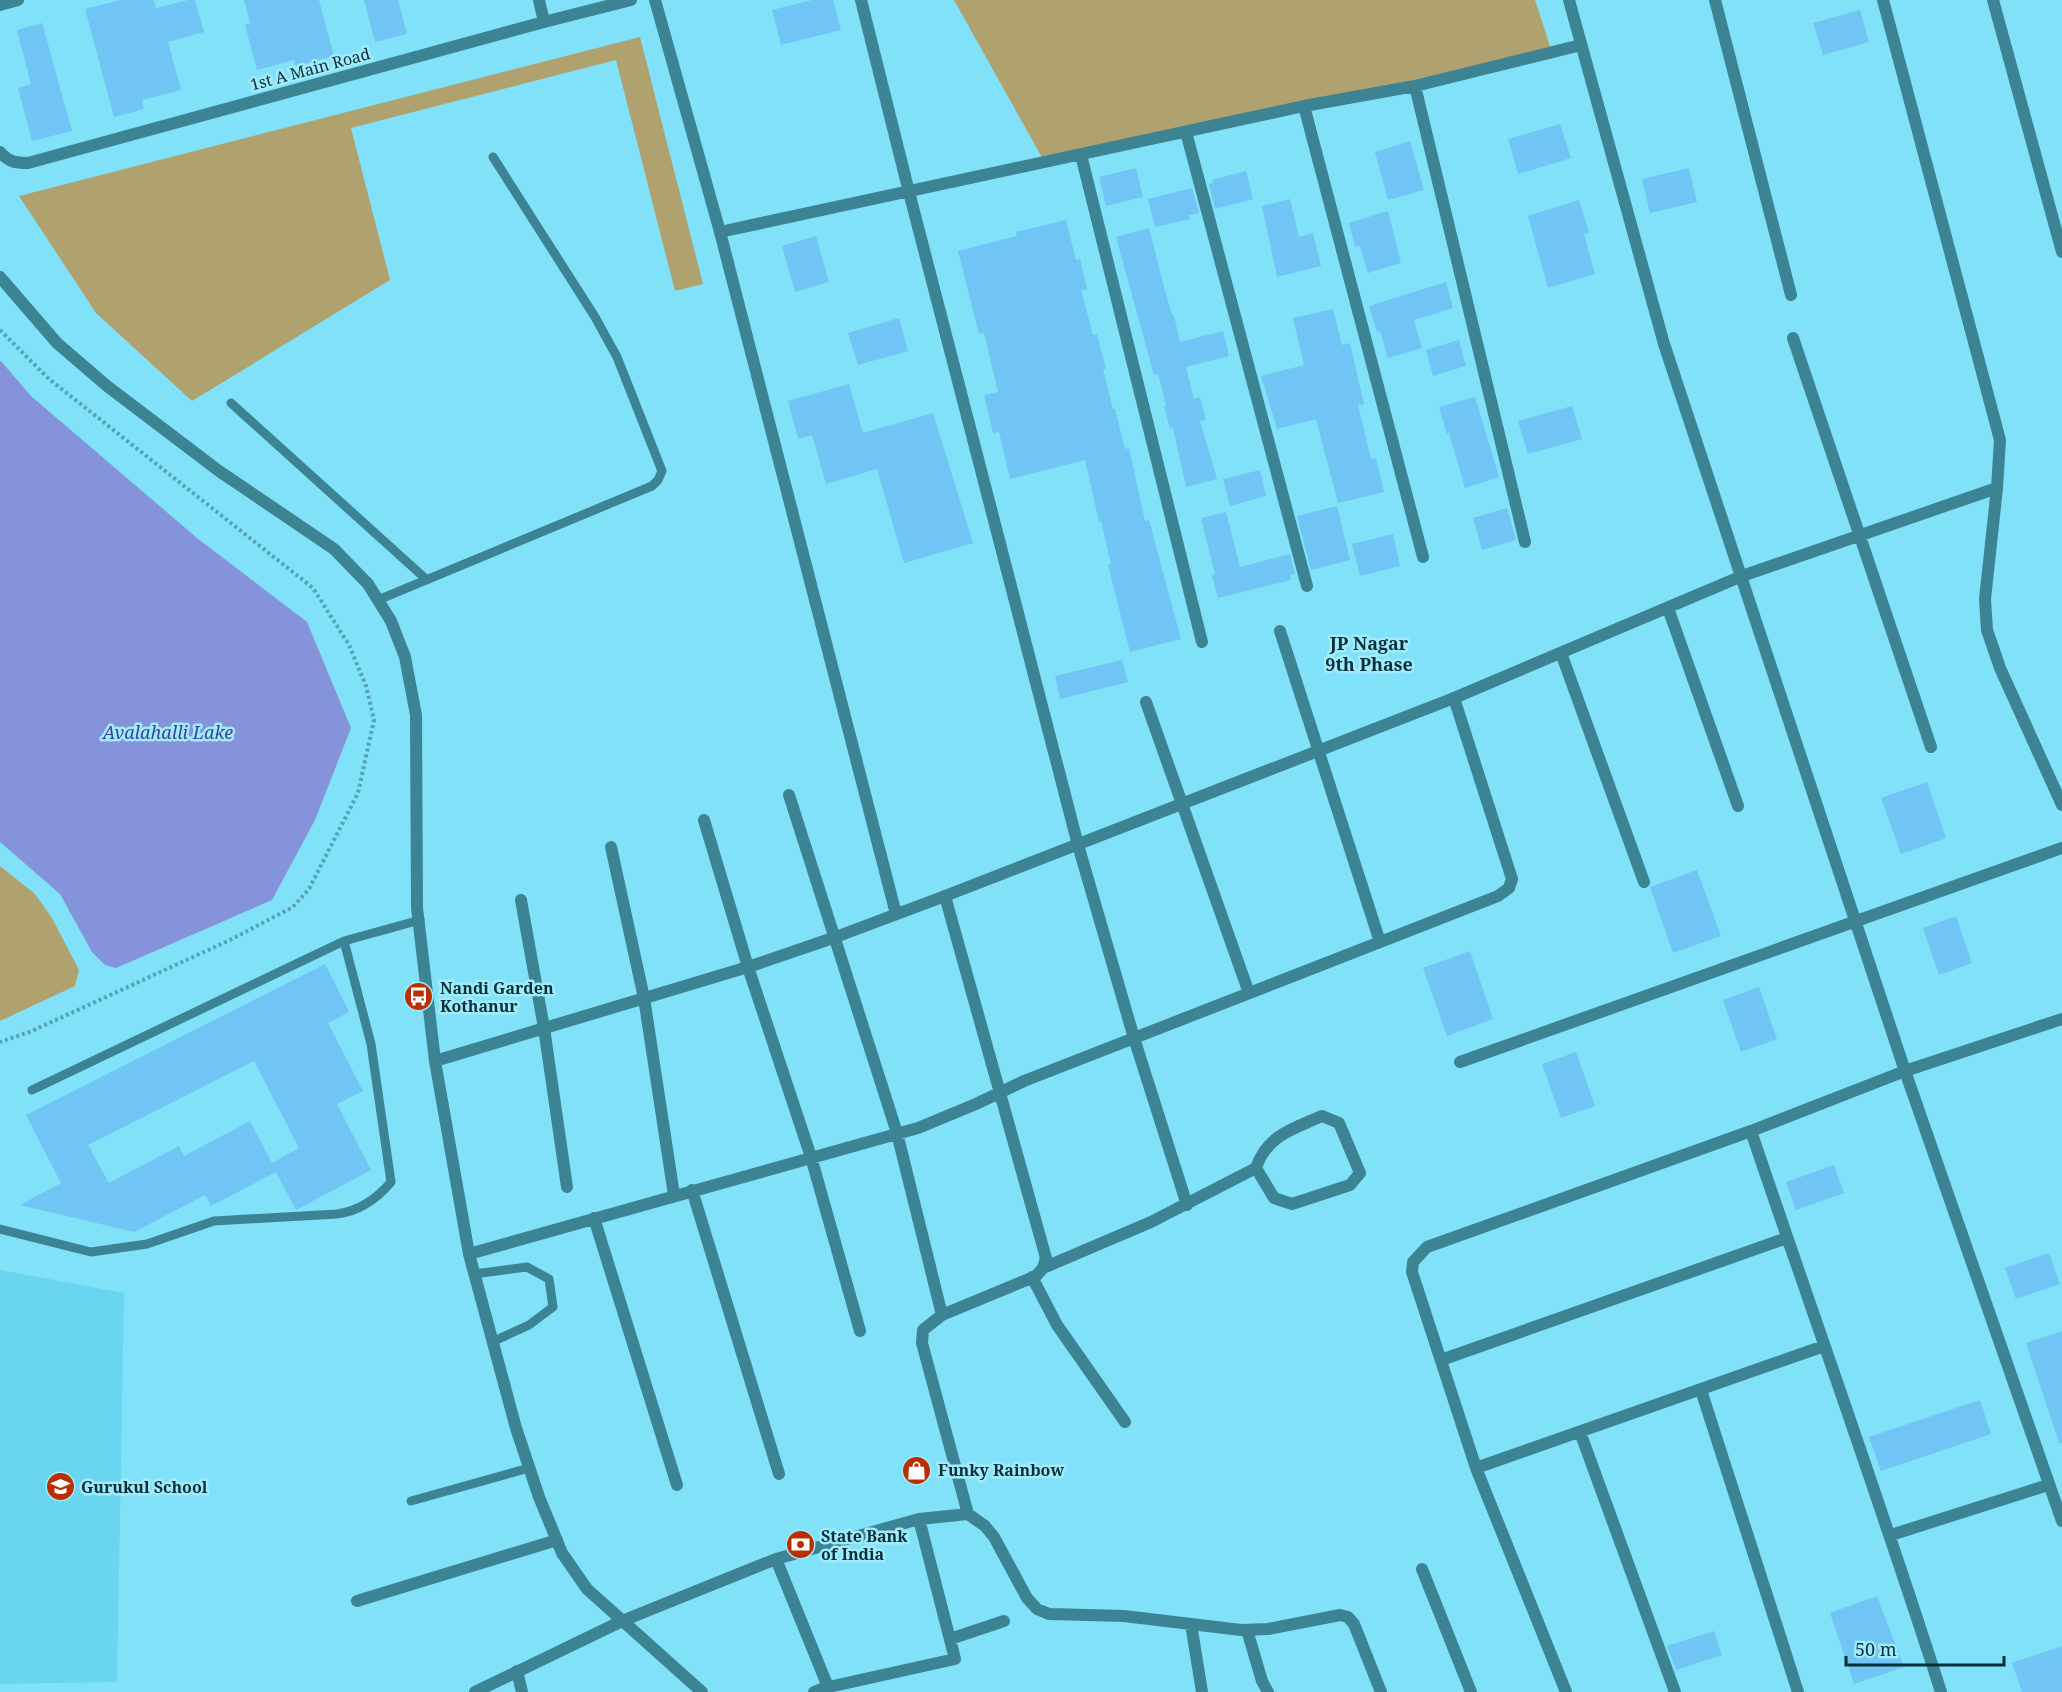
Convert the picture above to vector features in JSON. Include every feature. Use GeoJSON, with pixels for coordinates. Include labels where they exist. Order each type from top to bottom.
{"type":"FeatureCollection","features":[{"type":"Feature","properties":{"kind":"street"},"geometry":{"type":"LineString","coordinates":[[0,4],[18,0]]}},
{"type":"Feature","properties":{"kind":"street"},"geometry":{"type":"LineString","coordinates":[[538,0],[544,22]]}},
{"type":"Feature","properties":{"kind":"street","name":"1st A Main Road"},"geometry":{"type":"LineString","coordinates":[[0,153],[7,160],[17,164],[28,163],[631,0]]}},
{"type":"Feature","properties":{"kind":"street"},"geometry":{"type":"LineString","coordinates":[[655,0],[720,232],[896,914]]}},
{"type":"Feature","properties":{"kind":"street"},"geometry":{"type":"LineString","coordinates":[[861,0],[1078,845],[1134,1038],[1186,1205]]}},
{"type":"Feature","properties":{"kind":"street"},"geometry":{"type":"LineString","coordinates":[[1569,0],[1664,344],[1905,1071],[2062,1521]]}},
{"type":"Feature","properties":{"kind":"street"},"geometry":{"type":"LineString","coordinates":[[1715,0],[1791,295]]}},
{"type":"Feature","properties":{"kind":"street"},"geometry":{"type":"LineString","coordinates":[[1883,0],[2000,440],[1985,600],[1987,630],[2000,668],[2062,804]]}},
{"type":"Feature","properties":{"kind":"street"},"geometry":{"type":"LineString","coordinates":[[1993,0],[2062,252]]}},
{"type":"Feature","properties":{"kind":"street"},"geometry":{"type":"LineString","coordinates":[[720,232],[1304,106],[1415,86],[1581,45]]}},
{"type":"Feature","properties":{"kind":"street"},"geometry":{"type":"LineString","coordinates":[[1415,86],[1525,542]]}},
{"type":"Feature","properties":{"kind":"street"},"geometry":{"type":"LineString","coordinates":[[1304,106],[1423,558]]}},
{"type":"Feature","properties":{"kind":"street"},"geometry":{"type":"LineString","coordinates":[[1186,132],[1307,586]]}},
{"type":"Feature","properties":{"kind":"street"},"geometry":{"type":"LineString","coordinates":[[1081,155],[1202,642]]}},
{"type":"Feature","properties":{"kind":"street"},"geometry":{"type":"LineString","coordinates":[[0,278],[57,343],[107,386],[219,471],[334,549],[368,584],[391,621],[405,657],[416,715],[417,908],[435,1061],[469,1254],[516,1428],[562,1552],[587,1589],[702,1692]]}},
{"type":"Feature","properties":{"kind":"street"},"geometry":{"type":"LineString","coordinates":[[1793,338],[1931,747]]}},
{"type":"Feature","properties":{"kind":"street"},"geometry":{"type":"LineString","coordinates":[[435,1061],[748,967],[833,938],[1319,752],[1454,698],[1742,576],[1997,488]]}},
{"type":"Feature","properties":{"kind":"street"},"geometry":{"type":"LineString","coordinates":[[1668,608],[1738,806]]}},
{"type":"Feature","properties":{"kind":"street"},"geometry":{"type":"LineString","coordinates":[[1281,631],[1380,942]]}},
{"type":"Feature","properties":{"kind":"street"},"geometry":{"type":"LineString","coordinates":[[1561,653],[1644,882]]}},
{"type":"Feature","properties":{"kind":"street"},"geometry":{"type":"LineString","coordinates":[[469,1254],[918,1128],[1024,1081],[1498,896],[1509,888],[1512,879],[1454,698]]}},
{"type":"Feature","properties":{"kind":"street"},"geometry":{"type":"LineString","coordinates":[[1146,702],[1249,993]]}},
{"type":"Feature","properties":{"kind":"street"},"geometry":{"type":"LineString","coordinates":[[789,795],[897,1133],[942,1315]]}},
{"type":"Feature","properties":{"kind":"street"},"geometry":{"type":"LineString","coordinates":[[704,820],[748,967],[811,1157],[860,1331]]}},
{"type":"Feature","properties":{"kind":"street"},"geometry":{"type":"LineString","coordinates":[[611,848],[644,998],[674,1195]]}},
{"type":"Feature","properties":{"kind":"street"},"geometry":{"type":"LineString","coordinates":[[1460,1062],[2062,848]]}},
{"type":"Feature","properties":{"kind":"street"},"geometry":{"type":"LineString","coordinates":[[945,896],[1047,1258],[1043,1268]]}},
{"type":"Feature","properties":{"kind":"street"},"geometry":{"type":"LineString","coordinates":[[521,900],[544,1028],[567,1187]]}},
{"type":"Feature","properties":{"kind":"street"},"geometry":{"type":"LineString","coordinates":[[1566,1692],[1476,1468],[1412,1272],[1413,1262],[1427,1247],[1751,1131],[1905,1071],[2061,1024]]}},
{"type":"Feature","properties":{"kind":"street"},"geometry":{"type":"LineString","coordinates":[[1256,1168],[1274,1198],[1292,1204],[1350,1185],[1360,1173],[1339,1123],[1322,1116],[1277,1136],[1260,1155],[1256,1168],[1186,1205],[1043,1268],[1032,1277],[942,1315],[923,1330],[922,1344],[968,1514],[985,1526],[994,1537],[1027,1598],[1037,1610],[1049,1614],[1124,1616],[1248,1630],[1268,1629],[1340,1615],[1348,1617],[1354,1624],[1381,1692]]}},
{"type":"Feature","properties":{"kind":"street"},"geometry":{"type":"LineString","coordinates":[[1751,1131],[1891,1535],[1941,1692]]}},
{"type":"Feature","properties":{"kind":"street"},"geometry":{"type":"LineString","coordinates":[[692,1190],[779,1474]]}},
{"type":"Feature","properties":{"kind":"street"},"geometry":{"type":"LineString","coordinates":[[594,1218],[677,1485]]}},
{"type":"Feature","properties":{"kind":"street"},"geometry":{"type":"LineString","coordinates":[[1441,1360],[1787,1238]]}},
{"type":"Feature","properties":{"kind":"street"},"geometry":{"type":"LineString","coordinates":[[1032,1277],[1057,1325],[1125,1422]]}},
{"type":"Feature","properties":{"kind":"street"},"geometry":{"type":"LineString","coordinates":[[1476,1468],[1824,1346]]}},
{"type":"Feature","properties":{"kind":"street"},"geometry":{"type":"LineString","coordinates":[[1701,1390],[1798,1692]]}},
{"type":"Feature","properties":{"kind":"street"},"geometry":{"type":"LineString","coordinates":[[1580,1432],[1675,1692]]}},
{"type":"Feature","properties":{"kind":"street"},"geometry":{"type":"LineString","coordinates":[[1891,1535],[2048,1485]]}},
{"type":"Feature","properties":{"kind":"street"},"geometry":{"type":"LineString","coordinates":[[475,1692],[622,1621],[776,1559],[919,1519],[968,1514]]}},
{"type":"Feature","properties":{"kind":"street"},"geometry":{"type":"LineString","coordinates":[[819,1690],[955,1659],[919,1519]]}},
{"type":"Feature","properties":{"kind":"street"},"geometry":{"type":"LineString","coordinates":[[357,1601],[557,1540]]}},
{"type":"Feature","properties":{"kind":"street"},"geometry":{"type":"LineString","coordinates":[[776,1559],[826,1682],[819,1690]]}},
{"type":"Feature","properties":{"kind":"street"},"geometry":{"type":"LineString","coordinates":[[1422,1569],[1471,1692]]}},
{"type":"Feature","properties":{"kind":"street"},"geometry":{"type":"LineString","coordinates":[[950,1639],[1004,1621]]}},
{"type":"Feature","properties":{"kind":"street"},"geometry":{"type":"LineString","coordinates":[[1191,1624],[1202,1692]]}},
{"type":"Feature","properties":{"kind":"street"},"geometry":{"type":"LineString","coordinates":[[1248,1630],[1262,1681],[1268,1692]]}},
{"type":"Feature","properties":{"kind":"street"},"geometry":{"type":"LineString","coordinates":[[517,1671],[522,1692]]}},
{"type":"Feature","properties":{"kind":"lane"},"geometry":{"type":"LineString","coordinates":[[378,600],[652,486],[662,471],[617,357],[596,317],[493,157]]}},
{"type":"Feature","properties":{"kind":"lane"},"geometry":{"type":"LineString","coordinates":[[231,403],[427,580]]}},
{"type":"Feature","properties":{"kind":"lane"},"geometry":{"type":"LineString","coordinates":[[32,1090],[344,941],[420,920]]}},
{"type":"Feature","properties":{"kind":"lane"},"geometry":{"type":"LineString","coordinates":[[0,1229],[91,1252],[147,1244],[214,1221],[350,1213],[368,1204],[383,1192],[390,1182],[371,1044],[344,941]]}},
{"type":"Feature","properties":{"kind":"lane"},"geometry":{"type":"LineString","coordinates":[[474,1274],[527,1267],[549,1279],[553,1307],[530,1325],[492,1342]]}},
{"type":"Feature","properties":{"kind":"lane"},"geometry":{"type":"LineString","coordinates":[[411,1501],[529,1468]]}},
{"type":"Feature","properties":{"kind":"path"},"geometry":{"type":"LineString","coordinates":[[0,330],[49,380],[314,588],[350,645],[366,686],[374,720],[358,793],[309,889],[293,906],[220,945],[32,1031],[0,1042]]}},
{"type":"Feature","properties":{"kind":"shaded area"},"geometry":{"type":"Polygon","coordinates":[[[954,0],[1535,0],[1554,58],[1044,161],[954,0]]]}},
{"type":"Feature","properties":{"kind":"shaded area"},"geometry":{"type":"Polygon","coordinates":[[[640,37],[703,284],[675,291],[616,60],[351,128],[390,280],[192,401],[96,313],[19,196],[640,37]]]}},
{"type":"Feature","properties":{"kind":"shaded area"},"geometry":{"type":"Polygon","coordinates":[[[0,866],[35,894],[52,918],[79,970],[75,986],[0,1021],[0,866]]]}},
{"type":"Feature","properties":{"kind":"shaded area","name":"Gurukul School"},"geometry":{"type":"Polygon","coordinates":[[[0,1270],[124,1293],[117,1682],[0,1684],[0,1270]]]}},
{"type":"Feature","properties":{"kind":"water","name":"Avalahalli Lake"},"geometry":{"type":"Polygon","coordinates":[[[0,360],[31,396],[197,538],[307,622],[351,728],[315,820],[272,900],[116,968],[105,965],[92,952],[60,894],[0,842],[0,360]]]}},
{"type":"Feature","properties":{"kind":"building"},"geometry":{"type":"Polygon","coordinates":[[[120,0],[154,0],[156,8],[195,0],[204,32],[168,42],[181,90],[142,100],[144,109],[114,117],[85,9],[120,0]]]}},
{"type":"Feature","properties":{"kind":"building"},"geometry":{"type":"Polygon","coordinates":[[[244,0],[319,0],[334,56],[296,66],[294,60],[257,70],[245,25],[250,23],[244,0]]]}},
{"type":"Feature","properties":{"kind":"building"},"geometry":{"type":"Polygon","coordinates":[[[364,0],[398,0],[407,34],[375,42],[364,0]]]}},
{"type":"Feature","properties":{"kind":"building"},"geometry":{"type":"Polygon","coordinates":[[[812,0],[833,0],[841,30],[781,45],[772,10],[812,0]]]}},
{"type":"Feature","properties":{"kind":"building"},"geometry":{"type":"Polygon","coordinates":[[[1860,10],[1869,42],[1823,55],[1813,23],[1860,10]]]}},
{"type":"Feature","properties":{"kind":"building"},"geometry":{"type":"Polygon","coordinates":[[[42,23],[72,131],[32,141],[18,88],[31,84],[17,30],[42,23]]]}},
{"type":"Feature","properties":{"kind":"building"},"geometry":{"type":"Polygon","coordinates":[[[1560,124],[1571,158],[1518,174],[1508,139],[1560,124]]]}},
{"type":"Feature","properties":{"kind":"building"},"geometry":{"type":"Polygon","coordinates":[[[1410,141],[1424,190],[1388,200],[1375,152],[1410,141]]]}},
{"type":"Feature","properties":{"kind":"building"},"geometry":{"type":"Polygon","coordinates":[[[1136,168],[1143,197],[1106,206],[1099,177],[1136,168]]]}},
{"type":"Feature","properties":{"kind":"building"},"geometry":{"type":"Polygon","coordinates":[[[1689,168],[1697,202],[1650,213],[1642,179],[1689,168]]]}},
{"type":"Feature","properties":{"kind":"building"},"geometry":{"type":"Polygon","coordinates":[[[1246,171],[1253,199],[1215,209],[1209,184],[1213,183],[1212,180],[1246,171]]]}},
{"type":"Feature","properties":{"kind":"building"},"geometry":{"type":"Polygon","coordinates":[[[1192,188],[1199,213],[1189,215],[1190,219],[1155,227],[1148,199],[1192,188]]]}},
{"type":"Feature","properties":{"kind":"building"},"geometry":{"type":"Polygon","coordinates":[[[1290,199],[1299,237],[1313,233],[1321,266],[1277,277],[1262,206],[1290,199]]]}},
{"type":"Feature","properties":{"kind":"building"},"geometry":{"type":"Polygon","coordinates":[[[1579,200],[1589,233],[1584,234],[1595,274],[1548,288],[1528,216],[1579,200]]]}},
{"type":"Feature","properties":{"kind":"building"},"geometry":{"type":"Polygon","coordinates":[[[1388,211],[1401,263],[1368,273],[1360,246],[1355,247],[1349,223],[1388,211]]]}},
{"type":"Feature","properties":{"kind":"building"},"geometry":{"type":"Polygon","coordinates":[[[1066,220],[1076,260],[1080,259],[1087,289],[1081,290],[1093,335],[1097,334],[1113,409],[1115,409],[1125,449],[1129,448],[1145,521],[1149,520],[1181,639],[1130,652],[1085,460],[1010,479],[999,432],[993,433],[984,395],[998,392],[984,333],[979,334],[958,251],[1017,236],[1016,232],[1066,220]]]}},
{"type":"Feature","properties":{"kind":"building"},"geometry":{"type":"Polygon","coordinates":[[[1149,228],[1180,342],[1223,331],[1229,356],[1186,367],[1194,399],[1200,397],[1206,420],[1200,421],[1217,479],[1186,487],[1173,428],[1170,429],[1164,406],[1166,406],[1158,374],[1154,375],[1116,237],[1149,228]]]}},
{"type":"Feature","properties":{"kind":"building"},"geometry":{"type":"Polygon","coordinates":[[[816,236],[829,282],[795,292],[782,246],[816,236]]]}},
{"type":"Feature","properties":{"kind":"building"},"geometry":{"type":"Polygon","coordinates":[[[1446,282],[1453,308],[1414,320],[1422,348],[1388,358],[1369,306],[1446,282]]]}},
{"type":"Feature","properties":{"kind":"building"},"geometry":{"type":"Polygon","coordinates":[[[1333,309],[1342,345],[1350,343],[1364,404],[1358,405],[1371,459],[1376,458],[1384,492],[1338,503],[1316,419],[1277,429],[1261,376],[1304,365],[1293,318],[1333,309]]]}},
{"type":"Feature","properties":{"kind":"building"},"geometry":{"type":"Polygon","coordinates":[[[899,318],[908,351],[858,365],[848,333],[899,318]]]}},
{"type":"Feature","properties":{"kind":"building"},"geometry":{"type":"Polygon","coordinates":[[[1459,340],[1466,366],[1433,376],[1426,350],[1459,340]]]}},
{"type":"Feature","properties":{"kind":"building"},"geometry":{"type":"Polygon","coordinates":[[[849,384],[863,433],[933,413],[973,543],[904,563],[877,469],[826,484],[812,435],[798,439],[788,401],[849,384]]]}},
{"type":"Feature","properties":{"kind":"building"},"geometry":{"type":"Polygon","coordinates":[[[1475,397],[1499,477],[1465,488],[1439,407],[1475,397]]]}},
{"type":"Feature","properties":{"kind":"building"},"geometry":{"type":"Polygon","coordinates":[[[1572,406],[1582,439],[1528,454],[1518,421],[1572,406]]]}},
{"type":"Feature","properties":{"kind":"building"},"geometry":{"type":"Polygon","coordinates":[[[1260,470],[1266,496],[1230,506],[1223,479],[1260,470]]]}},
{"type":"Feature","properties":{"kind":"building"},"geometry":{"type":"Polygon","coordinates":[[[1337,506],[1350,560],[1311,570],[1297,516],[1337,506]]]}},
{"type":"Feature","properties":{"kind":"building"},"geometry":{"type":"Polygon","coordinates":[[[1507,508],[1516,540],[1482,550],[1473,518],[1507,508]]]}},
{"type":"Feature","properties":{"kind":"building"},"geometry":{"type":"Polygon","coordinates":[[[1226,512],[1240,567],[1290,554],[1295,574],[1290,575],[1291,580],[1218,598],[1212,575],[1215,574],[1201,518],[1226,512]]]}},
{"type":"Feature","properties":{"kind":"building"},"geometry":{"type":"Polygon","coordinates":[[[1393,534],[1400,566],[1360,576],[1352,544],[1393,534]]]}},
{"type":"Feature","properties":{"kind":"building"},"geometry":{"type":"Polygon","coordinates":[[[1122,660],[1128,682],[1060,699],[1055,676],[1122,660]]]}},
{"type":"Feature","properties":{"kind":"building"},"geometry":{"type":"Polygon","coordinates":[[[1927,782],[1946,838],[1901,854],[1881,798],[1927,782]]]}},
{"type":"Feature","properties":{"kind":"building"},"geometry":{"type":"Polygon","coordinates":[[[1697,870],[1721,936],[1673,953],[1650,887],[1697,870]]]}},
{"type":"Feature","properties":{"kind":"building"},"geometry":{"type":"Polygon","coordinates":[[[1956,916],[1972,963],[1939,975],[1923,928],[1956,916]]]}},
{"type":"Feature","properties":{"kind":"building"},"geometry":{"type":"Polygon","coordinates":[[[1470,951],[1493,1019],[1447,1036],[1423,968],[1470,951]]]}},
{"type":"Feature","properties":{"kind":"building"},"geometry":{"type":"Polygon","coordinates":[[[325,964],[349,1012],[328,1023],[363,1091],[337,1104],[371,1170],[296,1210],[276,1172],[211,1206],[205,1195],[134,1232],[20,1205],[61,1183],[26,1115],[325,964]],[[254,1061],[88,1145],[109,1183],[179,1146],[184,1156],[250,1121],[272,1163],[299,1148],[254,1061]]]}},
{"type":"Feature","properties":{"kind":"building"},"geometry":{"type":"Polygon","coordinates":[[[1759,987],[1777,1039],[1741,1052],[1723,1000],[1759,987]]]}},
{"type":"Feature","properties":{"kind":"building"},"geometry":{"type":"Polygon","coordinates":[[[1576,1052],[1595,1106],[1561,1118],[1542,1064],[1576,1052]]]}},
{"type":"Feature","properties":{"kind":"building"},"geometry":{"type":"Polygon","coordinates":[[[1834,1165],[1844,1193],[1796,1210],[1786,1182],[1834,1165]]]}},
{"type":"Feature","properties":{"kind":"building"},"geometry":{"type":"Polygon","coordinates":[[[2049,1253],[2060,1284],[2016,1299],[2005,1268],[2049,1253]]]}},
{"type":"Feature","properties":{"kind":"building"},"geometry":{"type":"Polygon","coordinates":[[[2062,1331],[2062,1443],[2059,1443],[2026,1343],[2062,1331]]]}},
{"type":"Feature","properties":{"kind":"building"},"geometry":{"type":"Polygon","coordinates":[[[1980,1400],[1991,1434],[1881,1471],[1869,1437],[1980,1400]]]}},
{"type":"Feature","properties":{"kind":"building"},"geometry":{"type":"Polygon","coordinates":[[[1877,1596],[1904,1667],[1854,1684],[1830,1613],[1877,1596]]]}},
{"type":"Feature","properties":{"kind":"building"},"geometry":{"type":"Polygon","coordinates":[[[1714,1631],[1722,1655],[1676,1670],[1667,1646],[1714,1631]]]}},
{"type":"Feature","properties":{"kind":"building"},"geometry":{"type":"Polygon","coordinates":[[[2062,1646],[2062,1692],[2022,1692],[2012,1663],[2062,1646]]]}},
{"type":"Feature","properties":{"kind":"place","name":"Nandi Garden Kothanur"},"geometry":{"type":"Point","coordinates":[419,997]}},
{"type":"Feature","properties":{"kind":"place","name":"Funky Rainbow"},"geometry":{"type":"Point","coordinates":[917,1470]}},
{"type":"Feature","properties":{"kind":"place","name":"Gurukul School"},"geometry":{"type":"Point","coordinates":[60,1487]}},
{"type":"Feature","properties":{"kind":"place","name":"State Bank of India"},"geometry":{"type":"Point","coordinates":[800,1545]}},
{"type":"Feature","properties":{"kind":"district","name":"JP Nagar 9th Phase"},"geometry":{"type":"Point","coordinates":[1369,654]}}]}
